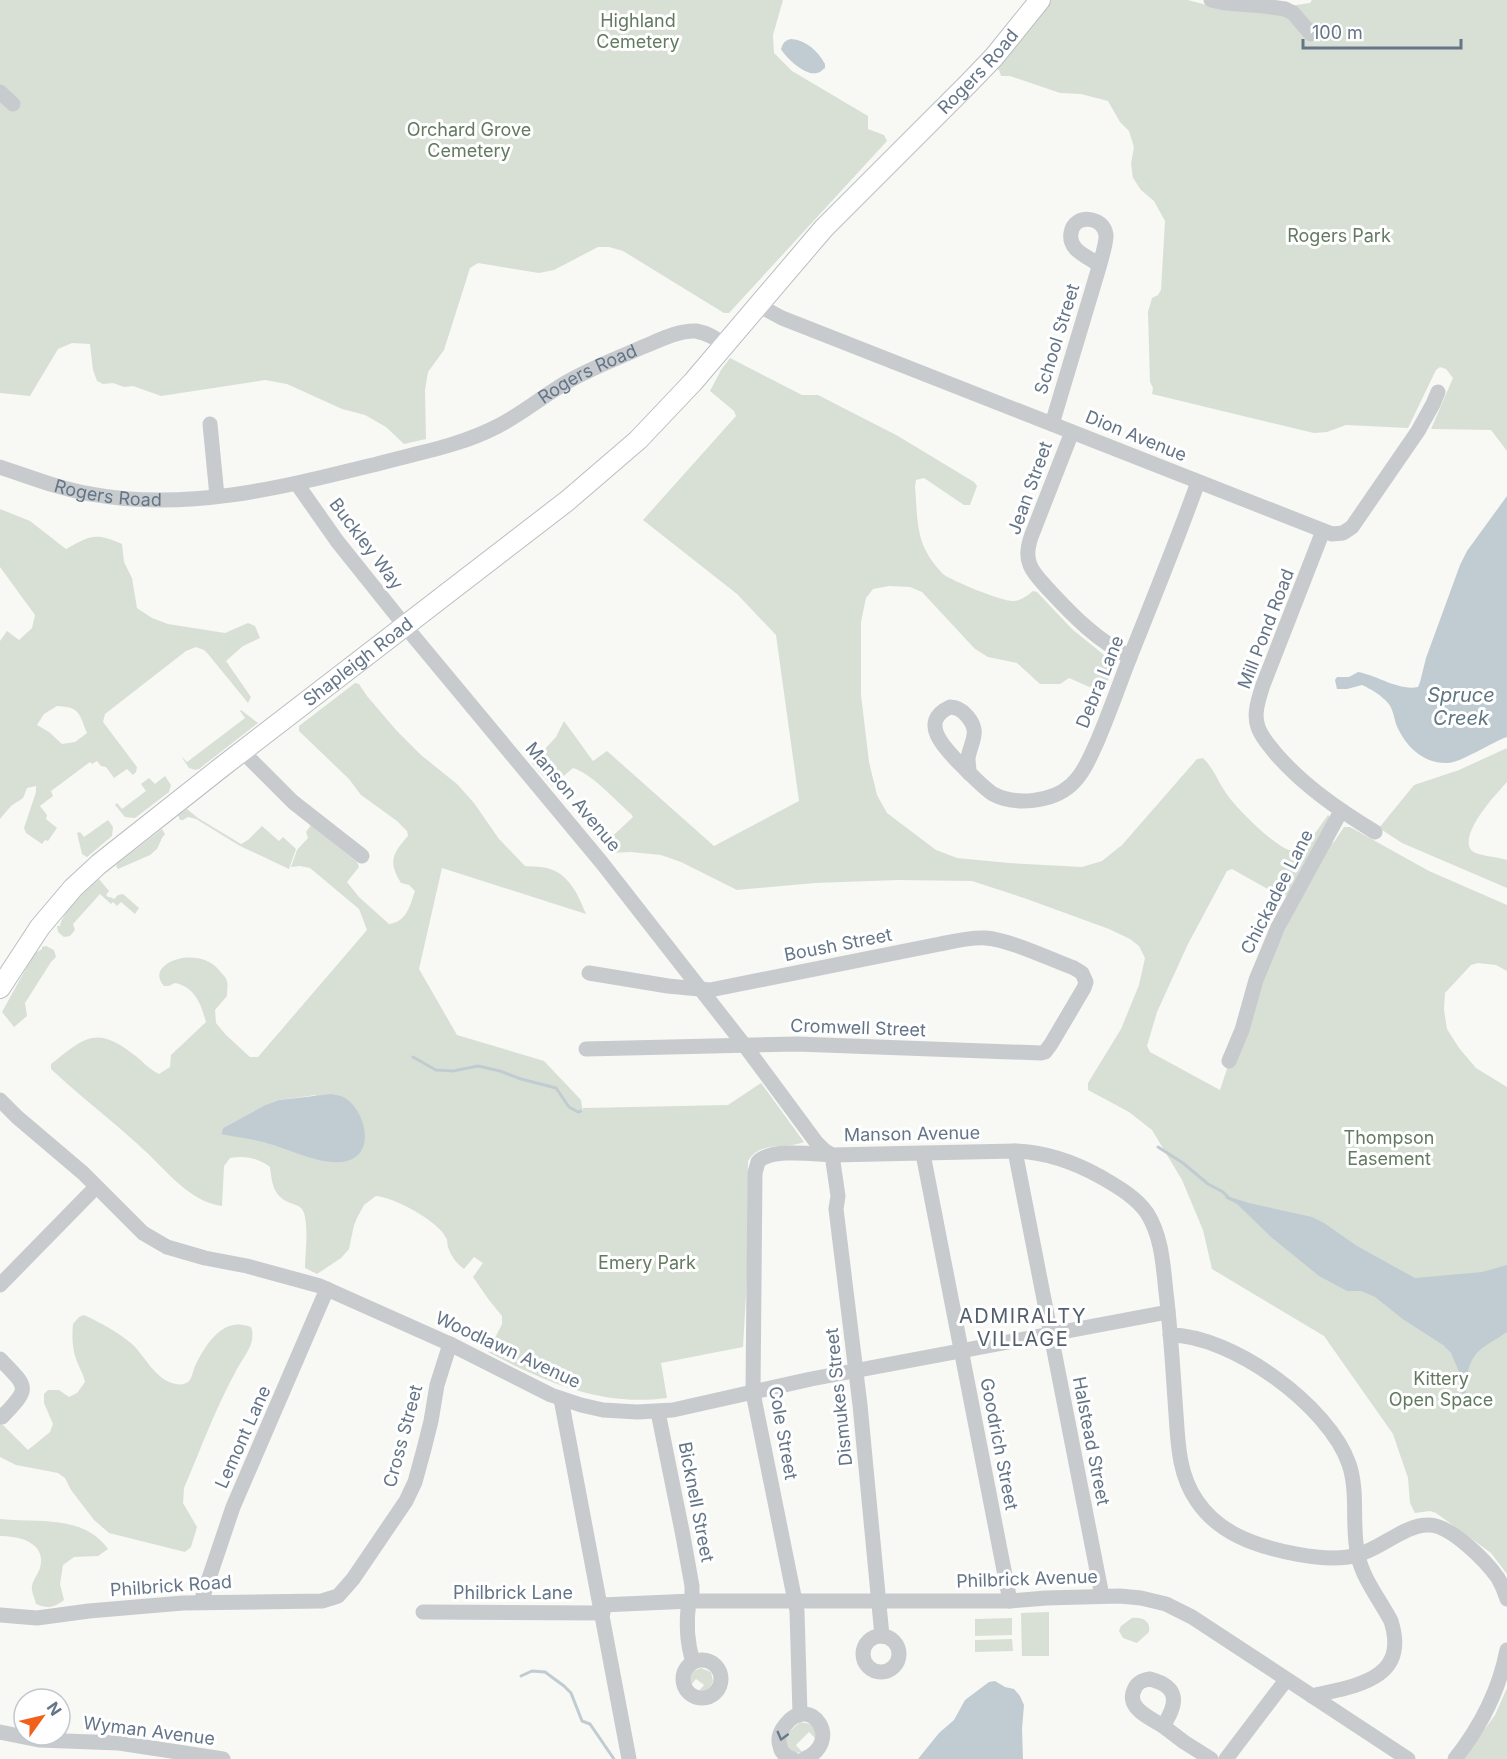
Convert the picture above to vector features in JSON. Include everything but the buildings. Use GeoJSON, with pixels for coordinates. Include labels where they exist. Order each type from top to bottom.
{"type":"FeatureCollection","features":[{"type":"Feature","properties":{"kind":"main road","name":"Rogers Road"},"geometry":{"type":"LineString","coordinates":[[724,345],[825,228],[994,57],[1040,0]]}},
{"type":"Feature","properties":{"kind":"main road","name":"Shapleigh Road"},"geometry":{"type":"LineString","coordinates":[[0,988],[40,927],[88,873],[242,751],[567,501],[616,460],[664,415],[724,345]]}},
{"type":"Feature","properties":{"kind":"street"},"geometry":{"type":"LineString","coordinates":[[1211,0],[1286,9],[1311,34]]}},
{"type":"Feature","properties":{"kind":"street"},"geometry":{"type":"LineString","coordinates":[[0,92],[13,104]]}},
{"type":"Feature","properties":{"kind":"street","name":"School Street"},"geometry":{"type":"LineString","coordinates":[[1052,424],[1099,265]]}},
{"type":"Feature","properties":{"kind":"street","name":"Dion Avenue"},"geometry":{"type":"LineString","coordinates":[[758,305],[782,318],[1323,531],[1338,534],[1347,532],[1352,527],[1418,431],[1434,404],[1438,392]]}},
{"type":"Feature","properties":{"kind":"street","name":"Rogers Road"},"geometry":{"type":"LineString","coordinates":[[0,466],[63,488],[112,497],[163,500],[259,491],[297,484],[439,448],[478,435],[498,426],[583,373],[678,333],[694,331],[708,334],[724,345]]}},
{"type":"Feature","properties":{"kind":"street"},"geometry":{"type":"LineString","coordinates":[[210,424],[217,496]]}},
{"type":"Feature","properties":{"kind":"street","name":"Jean Street"},"geometry":{"type":"LineString","coordinates":[[1072,432],[1031,537],[1029,563],[1036,576],[1089,630],[1113,648],[1130,657]]}},
{"type":"Feature","properties":{"kind":"street","name":"Debra Lane"},"geometry":{"type":"LineString","coordinates":[[969,773],[992,793],[1014,800],[1027,801],[1063,790],[1071,785],[1084,769],[1198,482]]}},
{"type":"Feature","properties":{"kind":"street","name":"Buckley Way"},"geometry":{"type":"LineString","coordinates":[[297,484],[337,541],[405,626]]}},
{"type":"Feature","properties":{"kind":"street","name":"Mill Pond Road"},"geometry":{"type":"LineString","coordinates":[[1323,531],[1263,685],[1256,716],[1257,725],[1262,735],[1284,762],[1313,790],[1375,832]]}},
{"type":"Feature","properties":{"kind":"street","name":"Manson Avenue"},"geometry":{"type":"LineString","coordinates":[[405,626],[587,844],[746,1046],[824,1150],[832,1155],[1015,1151],[1053,1156],[1087,1170],[1114,1185],[1139,1204],[1150,1219],[1160,1244],[1180,1461],[1185,1481],[1202,1508],[1216,1522],[1236,1535],[1266,1546],[1325,1558],[1358,1555],[1411,1529],[1434,1525],[1454,1535],[1480,1557],[1497,1577],[1507,1599]]}},
{"type":"Feature","properties":{"kind":"street"},"geometry":{"type":"LineString","coordinates":[[242,751],[293,802],[362,856]]}},
{"type":"Feature","properties":{"kind":"street","name":"Chickadee Lane"},"geometry":{"type":"LineString","coordinates":[[1229,1061],[1242,1030],[1255,983],[1279,924],[1341,811]]}},
{"type":"Feature","properties":{"kind":"street","name":"Boush Street"},"geometry":{"type":"LineString","coordinates":[[589,973],[632,981],[710,990],[979,938],[1011,944],[1074,968],[1086,979]]}},
{"type":"Feature","properties":{"kind":"street","name":"Cromwell Street"},"geometry":{"type":"LineString","coordinates":[[586,1049],[797,1044],[1041,1053],[1045,1052],[1051,1044],[1084,988],[1086,979]]}},
{"type":"Feature","properties":{"kind":"street","name":"Woodlawn Avenue"},"geometry":{"type":"LineString","coordinates":[[0,1100],[68,1160],[143,1233],[167,1247],[205,1258],[247,1266],[327,1289],[450,1344],[561,1399],[603,1410],[658,1412],[810,1380],[1168,1312]]}},
{"type":"Feature","properties":{"kind":"street","name":"Halstead Street"},"geometry":{"type":"LineString","coordinates":[[1015,1151],[1102,1596]]}},
{"type":"Feature","properties":{"kind":"street","name":"Goodrich Street"},"geometry":{"type":"LineString","coordinates":[[923,1154],[1010,1601]]}},
{"type":"Feature","properties":{"kind":"street","name":"Cole Street"},"geometry":{"type":"LineString","coordinates":[[800,1714],[795,1601],[753,1393],[757,1165],[768,1155],[832,1155]]}},
{"type":"Feature","properties":{"kind":"street","name":"Dismukes Street"},"geometry":{"type":"LineString","coordinates":[[832,1155],[882,1636]]}},
{"type":"Feature","properties":{"kind":"street"},"geometry":{"type":"LineString","coordinates":[[0,1286],[96,1187]]}},
{"type":"Feature","properties":{"kind":"street","name":"Lemont Lane"},"geometry":{"type":"LineString","coordinates":[[201,1602],[233,1508],[327,1289]]}},
{"type":"Feature","properties":{"kind":"street"},"geometry":{"type":"LineString","coordinates":[[1170,1335],[1200,1339],[1252,1363],[1286,1387],[1321,1419],[1339,1442],[1350,1467],[1354,1492],[1354,1534],[1358,1555],[1364,1573],[1391,1621],[1394,1643],[1386,1667],[1372,1679],[1312,1696]]}},
{"type":"Feature","properties":{"kind":"street","name":"Cross Street"},"geometry":{"type":"LineString","coordinates":[[343,1591],[398,1515],[411,1492],[431,1421],[437,1386],[450,1344]]}},
{"type":"Feature","properties":{"kind":"street"},"geometry":{"type":"LineString","coordinates":[[0,1359],[21,1381],[23,1388],[18,1401],[2,1417],[0,1415]]}},
{"type":"Feature","properties":{"kind":"street"},"geometry":{"type":"LineString","coordinates":[[561,1399],[629,1755]]}},
{"type":"Feature","properties":{"kind":"street","name":"Bicknell Street"},"geometry":{"type":"LineString","coordinates":[[658,1412],[692,1586],[687,1612],[689,1649],[693,1662]]}},
{"type":"Feature","properties":{"kind":"street","name":"Philbrick Road"},"geometry":{"type":"LineString","coordinates":[[0,1615],[37,1618],[201,1602],[322,1601],[333,1598],[343,1591]]}},
{"type":"Feature","properties":{"kind":"street","name":"Philbrick Avenue"},"geometry":{"type":"LineString","coordinates":[[602,1609],[690,1601],[1010,1601],[1102,1596],[1141,1598],[1178,1609],[1408,1759]]}},
{"type":"Feature","properties":{"kind":"street","name":"Philbrick Lane"},"geometry":{"type":"LineString","coordinates":[[423,1612],[602,1609]]}},
{"type":"Feature","properties":{"kind":"street"},"geometry":{"type":"LineString","coordinates":[[1455,1759],[1476,1730],[1496,1691],[1507,1650]]}},
{"type":"Feature","properties":{"kind":"street"},"geometry":{"type":"LineString","coordinates":[[1226,1759],[1287,1680]]}},
{"type":"Feature","properties":{"kind":"street"},"geometry":{"type":"LineString","coordinates":[[793,1759],[785,1755],[780,1747],[780,1736],[786,1724],[800,1714],[807,1714],[819,1722],[823,1740],[818,1750],[804,1759]]}},
{"type":"Feature","properties":{"kind":"street"},"geometry":{"type":"LineString","coordinates":[[1162,1726],[1211,1759]]}},
{"type":"Feature","properties":{"kind":"street","name":"Wyman Avenue"},"geometry":{"type":"LineString","coordinates":[[0,1732],[39,1740],[119,1743],[223,1759]]}},
{"type":"Feature","properties":{"kind":"green space"},"geometry":{"type":"Polygon","coordinates":[[[0,0],[783,0],[773,35],[774,53],[792,71],[868,116],[868,129],[884,135],[887,141],[729,313],[724,313],[623,251],[609,247],[598,247],[554,270],[539,273],[478,263],[470,268],[444,350],[428,372],[425,390],[426,439],[404,444],[386,427],[365,415],[342,409],[287,384],[265,380],[161,396],[133,386],[103,384],[97,381],[93,370],[90,344],[72,343],[58,349],[30,396],[0,393],[0,0]]]}},
{"type":"Feature","properties":{"kind":"green space","name":"Rogers Park"},"geometry":{"type":"Polygon","coordinates":[[[1051,0],[1188,0],[1229,11],[1261,10],[1310,3],[1312,0],[1507,0],[1507,451],[1491,430],[1431,429],[1453,378],[1446,369],[1440,367],[1436,370],[1408,428],[1346,425],[1327,432],[1314,433],[1152,394],[1148,312],[1152,298],[1161,290],[1165,221],[1154,201],[1141,190],[1133,178],[1131,164],[1134,147],[1129,131],[1120,122],[1108,101],[1081,94],[1060,93],[1010,76],[1001,76],[997,69],[1051,0]]]}},
{"type":"Feature","properties":{"kind":"green space"},"geometry":{"type":"Polygon","coordinates":[[[730,358],[802,395],[818,395],[898,436],[974,482],[977,486],[970,505],[964,505],[924,478],[916,480],[920,536],[934,563],[948,577],[998,598],[1016,601],[1033,591],[1037,592],[1072,629],[1112,664],[1106,690],[1103,693],[1069,678],[1060,684],[1040,684],[1017,663],[988,657],[975,649],[922,592],[910,587],[889,586],[873,589],[866,598],[861,622],[861,695],[869,762],[877,795],[887,813],[936,850],[957,858],[1082,867],[1102,861],[1122,845],[1197,759],[1203,758],[1238,807],[1264,833],[1289,850],[1303,850],[1328,815],[1331,818],[1287,895],[1282,897],[1232,869],[1227,871],[1188,944],[1157,1012],[1147,1046],[1150,1052],[1220,1090],[1243,1021],[1288,924],[1331,844],[1344,827],[1350,827],[1429,871],[1507,905],[1507,971],[1496,965],[1478,963],[1471,965],[1445,993],[1444,1010],[1447,1029],[1459,1048],[1476,1068],[1507,1087],[1507,1574],[1491,1553],[1436,1513],[1430,1511],[1415,1513],[1410,1503],[1408,1478],[1393,1434],[1324,1336],[1212,1269],[1203,1230],[1182,1180],[1152,1130],[1129,1112],[1088,1090],[1088,1083],[1121,1029],[1139,985],[1145,958],[1139,946],[1109,929],[972,881],[898,880],[815,883],[737,890],[681,862],[661,855],[611,853],[604,844],[633,817],[631,814],[595,781],[580,771],[573,768],[552,786],[532,763],[556,737],[564,721],[593,761],[607,751],[714,846],[799,801],[776,635],[737,594],[643,520],[736,416],[734,411],[710,391],[730,358]]]}},
{"type":"Feature","properties":{"kind":"green space"},"geometry":{"type":"Polygon","coordinates":[[[0,509],[30,521],[66,549],[93,537],[105,538],[122,544],[124,562],[132,578],[137,608],[152,618],[168,624],[225,633],[248,623],[255,626],[260,638],[243,646],[226,661],[251,697],[248,703],[204,650],[196,647],[186,651],[105,714],[103,722],[137,767],[136,772],[133,775],[127,769],[114,778],[106,767],[101,766],[97,761],[92,764],[90,762],[51,791],[53,796],[40,806],[47,815],[46,819],[57,828],[48,841],[45,840],[42,844],[26,833],[24,828],[36,786],[27,788],[23,798],[11,806],[0,819],[0,641],[7,631],[19,640],[32,628],[35,615],[0,567],[0,509]],[[57,706],[44,714],[37,725],[62,744],[75,742],[87,733],[78,712],[57,706]]]}},
{"type":"Feature","properties":{"kind":"green space","name":"Emery Park"},"geometry":{"type":"Polygon","coordinates":[[[355,683],[359,684],[396,730],[421,755],[457,784],[474,803],[499,839],[525,866],[544,867],[557,872],[568,881],[577,894],[586,914],[442,868],[419,969],[457,1035],[544,1061],[581,1100],[583,1113],[583,1108],[728,1105],[761,1083],[804,1142],[759,1150],[748,1161],[747,1278],[743,1347],[661,1363],[667,1398],[619,1399],[574,1390],[531,1373],[488,1352],[502,1324],[502,1316],[473,1277],[483,1263],[474,1257],[464,1269],[452,1256],[442,1231],[415,1211],[384,1197],[376,1196],[364,1205],[354,1225],[349,1249],[341,1258],[317,1274],[305,1268],[304,1212],[300,1207],[279,1196],[273,1183],[270,1167],[251,1158],[230,1158],[224,1166],[222,1206],[200,1199],[189,1192],[135,1141],[51,1069],[51,1064],[73,1047],[90,1038],[109,1040],[120,1045],[159,1074],[170,1067],[171,1055],[206,1022],[196,997],[188,988],[175,983],[164,986],[159,978],[161,970],[167,964],[187,958],[199,958],[210,962],[225,977],[227,996],[215,1010],[216,1023],[250,1057],[258,1057],[367,930],[359,909],[310,868],[291,867],[297,850],[308,838],[306,832],[311,825],[357,862],[359,867],[347,882],[359,897],[389,924],[395,923],[404,916],[415,891],[409,885],[401,883],[393,864],[395,853],[408,836],[407,831],[361,795],[349,779],[299,731],[299,726],[355,683]],[[316,1095],[279,1100],[265,1105],[223,1128],[221,1133],[267,1143],[316,1095]]]}},
{"type":"Feature","properties":{"kind":"green space"},"geometry":{"type":"Polygon","coordinates":[[[241,710],[258,723],[199,769],[189,768],[181,756],[187,762],[245,718],[241,710]]]}},
{"type":"Feature","properties":{"kind":"green space"},"geometry":{"type":"Polygon","coordinates":[[[1507,748],[1507,782],[1474,824],[1469,843],[1474,852],[1507,860],[1507,888],[1402,843],[1379,828],[1414,785],[1459,770],[1507,748]]]}},
{"type":"Feature","properties":{"kind":"green space"},"geometry":{"type":"Polygon","coordinates":[[[165,776],[171,785],[169,792],[135,818],[125,817],[115,805],[117,803],[122,809],[146,791],[141,784],[149,778],[155,784],[165,776]]]}},
{"type":"Feature","properties":{"kind":"green space"},"geometry":{"type":"Polygon","coordinates":[[[187,809],[241,844],[262,826],[279,841],[283,837],[296,849],[289,869],[240,846],[196,819],[188,817],[180,820],[178,815],[187,809]]]}},
{"type":"Feature","properties":{"kind":"green space"},"geometry":{"type":"Polygon","coordinates":[[[108,820],[113,827],[112,836],[87,857],[82,854],[77,833],[80,832],[84,837],[108,820]]]}},
{"type":"Feature","properties":{"kind":"green space"},"geometry":{"type":"Polygon","coordinates":[[[162,829],[165,834],[157,849],[150,855],[118,869],[117,864],[162,829]]]}},
{"type":"Feature","properties":{"kind":"green space"},"geometry":{"type":"Polygon","coordinates":[[[99,879],[109,891],[106,895],[108,897],[114,899],[123,894],[139,908],[135,914],[121,902],[117,906],[113,902],[111,904],[100,894],[73,924],[75,930],[70,936],[64,937],[58,932],[57,926],[60,926],[66,913],[76,901],[99,879]]]}},
{"type":"Feature","properties":{"kind":"green space"},"geometry":{"type":"Polygon","coordinates":[[[46,946],[54,950],[56,957],[25,1003],[27,1016],[14,1027],[2,1012],[34,954],[46,946]]]}},
{"type":"Feature","properties":{"kind":"green space"},"geometry":{"type":"Polygon","coordinates":[[[84,1315],[127,1340],[162,1378],[178,1384],[185,1384],[189,1381],[200,1356],[218,1333],[233,1325],[251,1327],[252,1338],[249,1349],[222,1398],[184,1488],[183,1503],[197,1527],[191,1547],[185,1552],[109,1533],[94,1520],[71,1490],[65,1478],[58,1473],[16,1465],[0,1457],[0,1422],[28,1450],[50,1432],[53,1424],[44,1403],[44,1394],[48,1390],[59,1390],[69,1397],[77,1393],[85,1382],[75,1355],[72,1337],[73,1324],[84,1315]]]}},
{"type":"Feature","properties":{"kind":"green space"},"geometry":{"type":"Polygon","coordinates":[[[0,1519],[73,1525],[98,1538],[108,1549],[98,1556],[74,1557],[63,1565],[60,1584],[64,1600],[57,1605],[44,1607],[36,1604],[32,1588],[40,1568],[40,1552],[30,1543],[16,1537],[0,1536],[0,1519]]]}},
{"type":"Feature","properties":{"kind":"green space"},"geometry":{"type":"Polygon","coordinates":[[[1049,1612],[1049,1656],[1022,1656],[1021,1613],[1049,1612]]]}},
{"type":"Feature","properties":{"kind":"green space"},"geometry":{"type":"Polygon","coordinates":[[[1012,1618],[1012,1635],[975,1636],[975,1619],[1012,1618]]]}},
{"type":"Feature","properties":{"kind":"green space"},"geometry":{"type":"Polygon","coordinates":[[[1132,1618],[1139,1618],[1149,1625],[1149,1632],[1137,1643],[1123,1638],[1119,1631],[1121,1626],[1132,1618]]]}},
{"type":"Feature","properties":{"kind":"green space"},"geometry":{"type":"Polygon","coordinates":[[[1012,1639],[1013,1651],[975,1652],[975,1640],[1012,1639]]]}},
{"type":"Feature","properties":{"kind":"green space"},"geometry":{"type":"Polygon","coordinates":[[[701,1668],[711,1672],[713,1681],[710,1689],[702,1693],[698,1692],[704,1685],[696,1679],[691,1685],[689,1678],[693,1671],[701,1668]]]}},
{"type":"Feature","properties":{"kind":"green space"},"geometry":{"type":"Polygon","coordinates":[[[1507,1688],[1507,1759],[1463,1759],[1495,1715],[1507,1688]]]}},
{"type":"Feature","properties":{"kind":"green space"},"geometry":{"type":"Polygon","coordinates":[[[800,1722],[811,1724],[816,1731],[816,1739],[809,1732],[796,1745],[802,1752],[797,1753],[789,1750],[785,1741],[788,1733],[800,1722]]]}},
{"type":"Feature","properties":{"kind":"water"},"geometry":{"type":"Polygon","coordinates":[[[791,39],[811,47],[822,59],[825,68],[818,73],[807,72],[791,61],[781,49],[784,42],[791,39]]]}},
{"type":"Feature","properties":{"kind":"water","name":"Spruce Creek"},"geometry":{"type":"Polygon","coordinates":[[[1507,496],[1507,737],[1453,762],[1439,763],[1423,757],[1404,740],[1391,708],[1382,697],[1362,685],[1337,689],[1335,680],[1337,677],[1349,677],[1358,672],[1403,687],[1418,687],[1426,658],[1460,565],[1467,551],[1507,496]]]}},
{"type":"Feature","properties":{"kind":"water"},"geometry":{"type":"Polygon","coordinates":[[[331,1094],[349,1101],[361,1118],[364,1129],[365,1139],[362,1149],[357,1156],[347,1161],[317,1160],[266,1143],[221,1134],[223,1128],[265,1105],[279,1100],[331,1094]]]}},
{"type":"Feature","properties":{"kind":"water"},"geometry":{"type":"Polygon","coordinates":[[[1227,1196],[1312,1217],[1357,1246],[1415,1278],[1482,1272],[1507,1265],[1507,1332],[1483,1348],[1472,1360],[1466,1381],[1466,1410],[1460,1374],[1451,1353],[1443,1345],[1404,1320],[1375,1297],[1361,1291],[1347,1291],[1319,1276],[1271,1237],[1237,1204],[1225,1198],[1227,1196]]]}},
{"type":"Feature","properties":{"kind":"water"},"geometry":{"type":"Polygon","coordinates":[[[995,1681],[1014,1689],[1024,1705],[1023,1759],[918,1759],[939,1733],[954,1720],[965,1700],[989,1682],[995,1681]]]}},
{"type":"Feature","properties":{"kind":"waterway"},"geometry":{"type":"LineString","coordinates":[[413,1057],[436,1070],[453,1071],[478,1066],[556,1088],[569,1107],[578,1112],[581,1111]]}},
{"type":"Feature","properties":{"kind":"waterway"},"geometry":{"type":"LineString","coordinates":[[1158,1147],[1229,1198]]}},
{"type":"Feature","properties":{"kind":"waterway"},"geometry":{"type":"LineString","coordinates":[[521,1676],[532,1671],[545,1672],[564,1686],[571,1693],[582,1721],[590,1724],[614,1759]]}},
{"type":"Feature","properties":{"kind":"district","name":"ADMIRALTY VILLAGE"},"geometry":{"type":"Point","coordinates":[1023,1328]}},
{"type":"Feature","properties":{"kind":"park label","name":"Highland Cemetery"},"geometry":{"type":"Point","coordinates":[638,31]}},
{"type":"Feature","properties":{"kind":"park label","name":"Orchard Grove Cemetery"},"geometry":{"type":"Point","coordinates":[469,140]}},
{"type":"Feature","properties":{"kind":"park label","name":"Thompson Easement"},"geometry":{"type":"Point","coordinates":[1389,1148]}},
{"type":"Feature","properties":{"kind":"park label","name":"Kittery Open Space"},"geometry":{"type":"Point","coordinates":[1441,1389]}}]}
